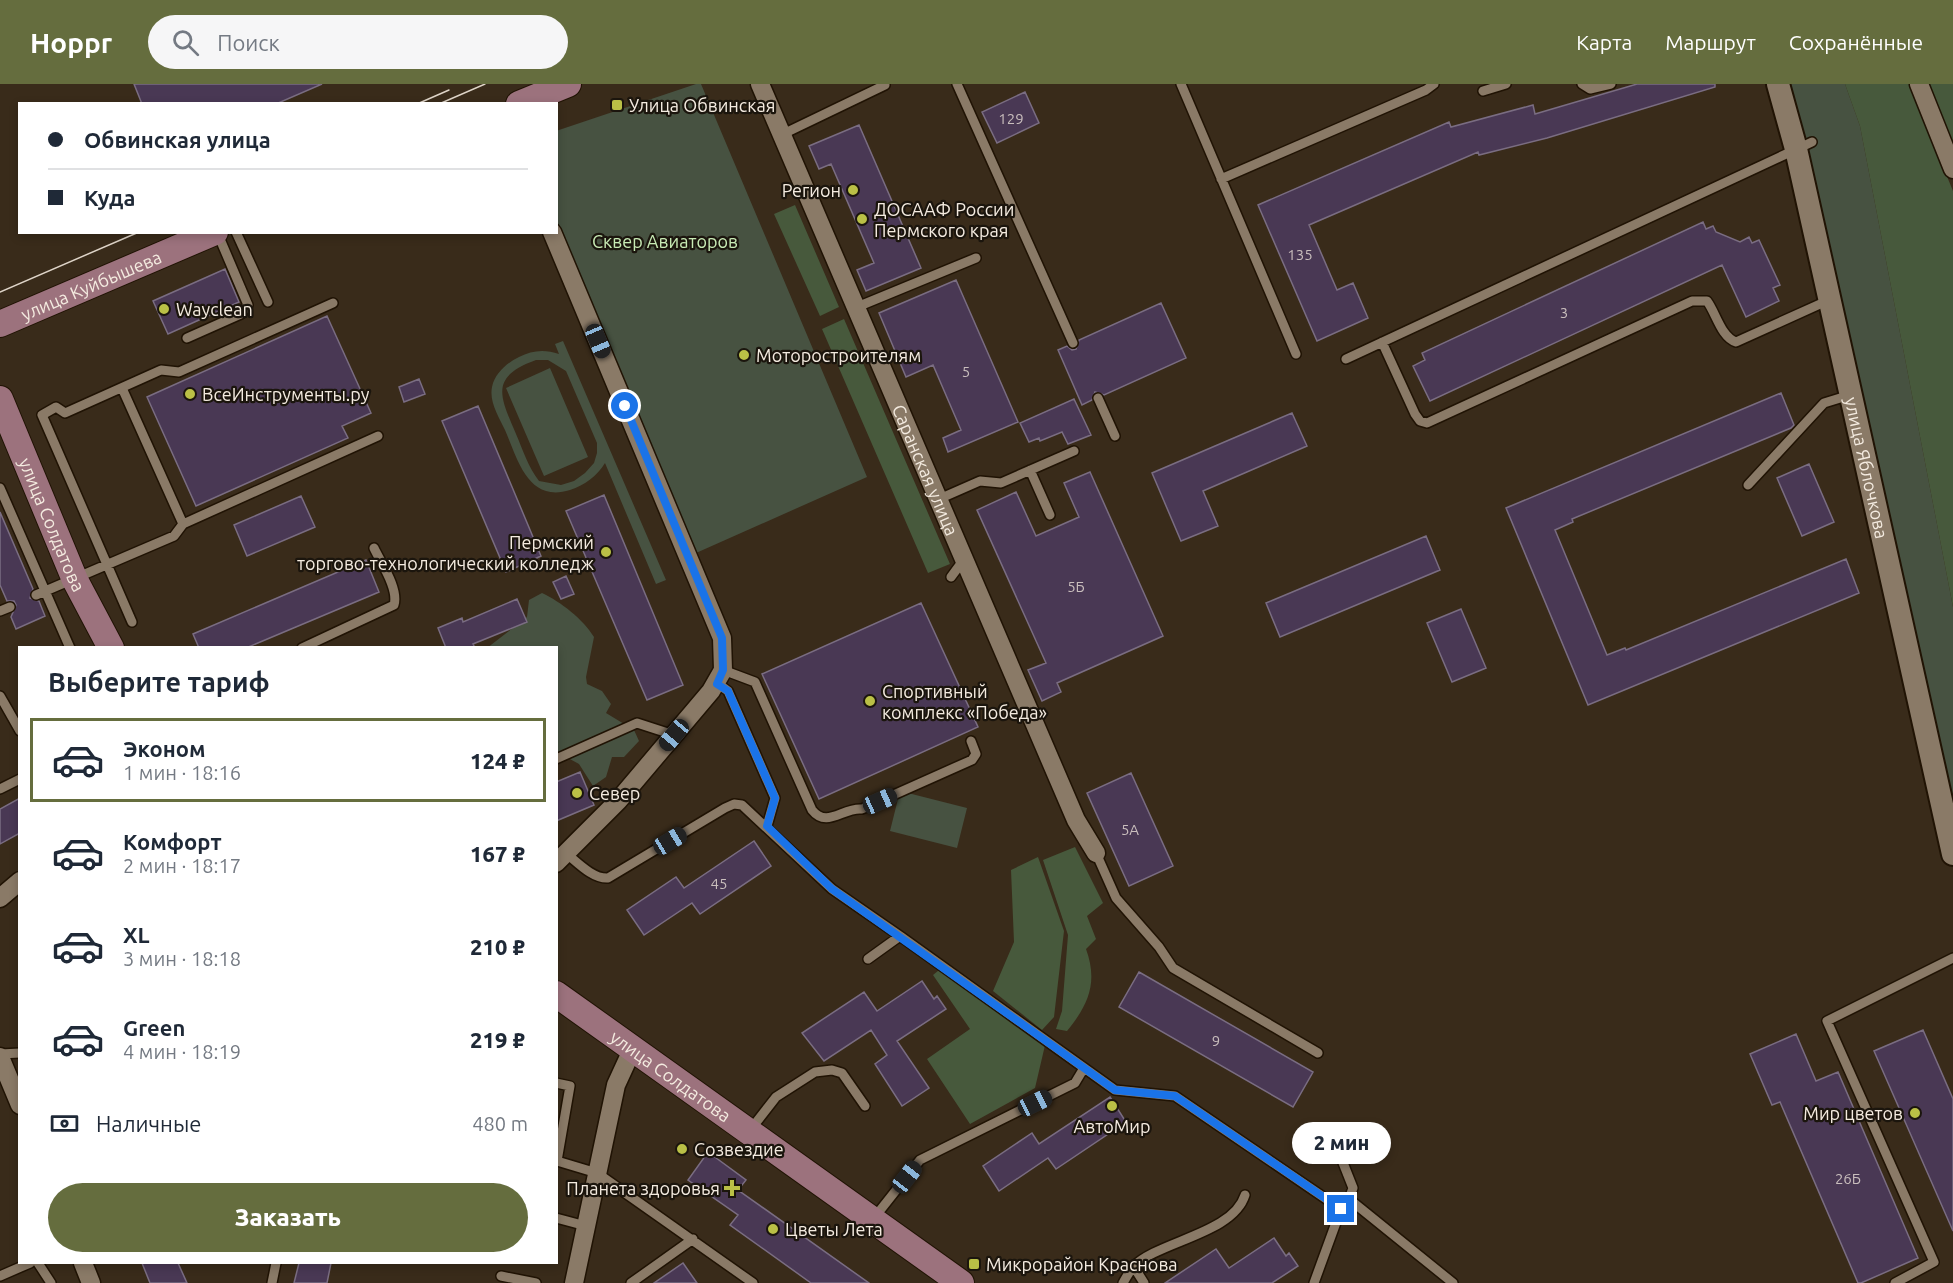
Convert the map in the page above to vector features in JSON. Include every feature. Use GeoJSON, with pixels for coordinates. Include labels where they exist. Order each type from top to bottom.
{"type":"FeatureCollection","features":[{"type":"Feature","properties":{"kind":"main road"},"geometry":{"type":"LineString","coordinates":[[524,102],[568,84]]}},
{"type":"Feature","properties":{"kind":"main road","name":"улица Куйбышева"},"geometry":{"type":"LineString","coordinates":[[0,324],[211,234]]}},
{"type":"Feature","properties":{"kind":"main road","name":"улица Солдатова"},"geometry":{"type":"LineString","coordinates":[[0,399],[75,580],[110,646]]}},
{"type":"Feature","properties":{"kind":"main road","name":"улица Солдатова"},"geometry":{"type":"LineString","coordinates":[[558,995],[961,1283]]}},
{"type":"Feature","properties":{"kind":"street","name":"Саранская улица"},"geometry":{"type":"LineString","coordinates":[[760,84],[965,558],[1071,822],[1096,853]]}},
{"type":"Feature","properties":{"kind":"street","name":"улица Яблочкова"},"geometry":{"type":"LineString","coordinates":[[1778,84],[1804,145],[1829,300],[1953,854]]}},
{"type":"Feature","properties":{"kind":"street"},"geometry":{"type":"LineString","coordinates":[[1919,84],[1952,165]]}},
{"type":"Feature","properties":{"kind":"street"},"geometry":{"type":"LineString","coordinates":[[553,234],[722,638],[720,677],[618,801],[562,859]]}},
{"type":"Feature","properties":{"kind":"street"},"geometry":{"type":"LineString","coordinates":[[0,898],[18,883]]}},
{"type":"Feature","properties":{"kind":"street"},"geometry":{"type":"LineString","coordinates":[[574,1283],[616,1085],[633,1048]]}},
{"type":"Feature","properties":{"kind":"street"},"geometry":{"type":"LineString","coordinates":[[0,1056],[18,1101]]}},
{"type":"Feature","properties":{"kind":"street"},"geometry":{"type":"LineString","coordinates":[[83,1264],[92,1283]]}},
{"type":"Feature","properties":{"kind":"lane"},"geometry":{"type":"LineString","coordinates":[[957,84],[1073,343]]}},
{"type":"Feature","properties":{"kind":"lane"},"geometry":{"type":"LineString","coordinates":[[1181,84],[1296,354]]}},
{"type":"Feature","properties":{"kind":"lane"},"geometry":{"type":"LineString","coordinates":[[1221,179],[1426,90],[1434,84]]}},
{"type":"Feature","properties":{"kind":"lane"},"geometry":{"type":"LineString","coordinates":[[1483,91],[1506,84]]}},
{"type":"Feature","properties":{"kind":"lane"},"geometry":{"type":"LineString","coordinates":[[1582,84],[1590,89],[1611,84]]}},
{"type":"Feature","properties":{"kind":"lane"},"geometry":{"type":"LineString","coordinates":[[781,135],[885,85]]}},
{"type":"Feature","properties":{"kind":"lane"},"geometry":{"type":"LineString","coordinates":[[1346,359],[1804,145]]}},
{"type":"Feature","properties":{"kind":"lane"},"geometry":{"type":"LineString","coordinates":[[187,338],[241,314],[249,305],[217,234]]}},
{"type":"Feature","properties":{"kind":"lane"},"geometry":{"type":"LineString","coordinates":[[237,234],[267,302]]}},
{"type":"Feature","properties":{"kind":"lane"},"geometry":{"type":"LineString","coordinates":[[857,308],[976,258]]}},
{"type":"Feature","properties":{"kind":"lane"},"geometry":{"type":"LineString","coordinates":[[1382,342],[1415,414],[1420,421],[1427,423],[1692,301],[1701,299],[1707,301],[1724,333],[1730,340],[1736,342],[1829,300]]}},
{"type":"Feature","properties":{"kind":"lane"},"geometry":{"type":"LineString","coordinates":[[132,622],[41,418],[45,412],[56,407],[65,413],[161,370],[179,372],[333,303]]}},
{"type":"Feature","properties":{"kind":"lane"},"geometry":{"type":"LineString","coordinates":[[122,387],[183,524]]}},
{"type":"Feature","properties":{"kind":"lane"},"geometry":{"type":"LineString","coordinates":[[1748,485],[1824,403],[1850,395]]}},
{"type":"Feature","properties":{"kind":"lane"},"geometry":{"type":"LineString","coordinates":[[1098,398],[1115,436]]}},
{"type":"Feature","properties":{"kind":"lane"},"geometry":{"type":"LineString","coordinates":[[41,593],[174,536],[183,524],[378,436]]}},
{"type":"Feature","properties":{"kind":"lane"},"geometry":{"type":"LineString","coordinates":[[939,500],[980,481],[1001,483],[1074,451]]}},
{"type":"Feature","properties":{"kind":"lane"},"geometry":{"type":"LineString","coordinates":[[1030,470],[1050,515]]}},
{"type":"Feature","properties":{"kind":"lane"},"geometry":{"type":"LineString","coordinates":[[0,488],[41,593],[69,646]]}},
{"type":"Feature","properties":{"kind":"lane"},"geometry":{"type":"LineString","coordinates":[[312,646],[394,605],[396,599],[393,590],[374,548]]}},
{"type":"Feature","properties":{"kind":"lane"},"geometry":{"type":"LineString","coordinates":[[951,577],[965,558]]}},
{"type":"Feature","properties":{"kind":"lane"},"geometry":{"type":"LineString","coordinates":[[0,611],[10,607]]}},
{"type":"Feature","properties":{"kind":"lane"},"geometry":{"type":"LineString","coordinates":[[720,677],[755,682],[812,810],[818,817],[825,819],[853,808],[862,809],[972,760],[976,754],[971,741]]}},
{"type":"Feature","properties":{"kind":"lane"},"geometry":{"type":"LineString","coordinates":[[720,677],[775,798],[767,826]]}},
{"type":"Feature","properties":{"kind":"lane"},"geometry":{"type":"LineString","coordinates":[[0,696],[18,727]]}},
{"type":"Feature","properties":{"kind":"lane"},"geometry":{"type":"LineString","coordinates":[[558,758],[637,723],[674,735]]}},
{"type":"Feature","properties":{"kind":"lane"},"geometry":{"type":"LineString","coordinates":[[0,789],[18,780]]}},
{"type":"Feature","properties":{"kind":"lane"},"geometry":{"type":"LineString","coordinates":[[562,859],[602,879],[608,878],[734,804],[742,805],[832,889],[1115,1090],[1175,1096],[1341,1209]]}},
{"type":"Feature","properties":{"kind":"lane"},"geometry":{"type":"LineString","coordinates":[[1096,853],[1116,898],[1160,947],[1173,968],[1317,1053]]}},
{"type":"Feature","properties":{"kind":"lane"},"geometry":{"type":"LineString","coordinates":[[868,959],[900,936]]}},
{"type":"Feature","properties":{"kind":"lane"},"geometry":{"type":"LineString","coordinates":[[1895,1283],[1934,1262],[1827,1021],[1953,958]]}},
{"type":"Feature","properties":{"kind":"lane"},"geometry":{"type":"LineString","coordinates":[[0,1056],[18,1053]]}},
{"type":"Feature","properties":{"kind":"lane"},"geometry":{"type":"LineString","coordinates":[[873,1220],[920,1160],[1075,1083],[1084,1068]]}},
{"type":"Feature","properties":{"kind":"lane"},"geometry":{"type":"LineString","coordinates":[[749,1131],[776,1097],[815,1072],[832,1070],[842,1073],[865,1107]]}},
{"type":"Feature","properties":{"kind":"lane"},"geometry":{"type":"LineString","coordinates":[[558,1083],[570,1086],[558,1155]]}},
{"type":"Feature","properties":{"kind":"lane"},"geometry":{"type":"LineString","coordinates":[[1314,1283],[1341,1209],[1349,1199],[1353,1188],[1334,1140]]}},
{"type":"Feature","properties":{"kind":"lane"},"geometry":{"type":"LineString","coordinates":[[558,1161],[597,1173],[693,1239],[739,1278],[753,1283]]}},
{"type":"Feature","properties":{"kind":"lane"},"geometry":{"type":"LineString","coordinates":[[1124,1283],[1134,1267],[1208,1230],[1239,1208],[1245,1196]]}},
{"type":"Feature","properties":{"kind":"lane"},"geometry":{"type":"LineString","coordinates":[[1349,1199],[1453,1283]]}},
{"type":"Feature","properties":{"kind":"lane"},"geometry":{"type":"LineString","coordinates":[[558,1219],[586,1226]]}},
{"type":"Feature","properties":{"kind":"lane"},"geometry":{"type":"LineString","coordinates":[[631,1283],[693,1239]]}},
{"type":"Feature","properties":{"kind":"lane"},"geometry":{"type":"LineString","coordinates":[[0,1276],[28,1264]]}},
{"type":"Feature","properties":{"kind":"lane"},"geometry":{"type":"LineString","coordinates":[[39,1264],[51,1283]]}},
{"type":"Feature","properties":{"kind":"lane"},"geometry":{"type":"LineString","coordinates":[[272,1283],[276,1264]]}},
{"type":"Feature","properties":{"kind":"lane"},"geometry":{"type":"LineString","coordinates":[[1134,1267],[1144,1283]]}},
{"type":"Feature","properties":{"kind":"lane"},"geometry":{"type":"LineString","coordinates":[[501,1276],[536,1283]]}},
{"type":"Feature","properties":{"kind":"green space","name":"Сквер Авиаторов"},"geometry":{"type":"Polygon","coordinates":[[[701,84],[867,477],[696,553],[558,228],[558,130],[701,84]]]}},
{"type":"Feature","properties":{"kind":"green space"},"geometry":{"type":"Polygon","coordinates":[[[1789,84],[1845,84],[1860,126],[1953,607],[1953,808],[1789,84]]]}},
{"type":"Feature","properties":{"kind":"green space"},"geometry":{"type":"Polygon","coordinates":[[[1845,84],[1909,84],[1953,191],[1953,607],[1860,126],[1845,84]]]}},
{"type":"Feature","properties":{"kind":"green space"},"geometry":{"type":"Polygon","coordinates":[[[1928,84],[1953,84],[1953,144],[1951,142],[1928,84]]]}},
{"type":"Feature","properties":{"kind":"green space"},"geometry":{"type":"Polygon","coordinates":[[[795,205],[839,307],[820,316],[774,214],[795,205]]]}},
{"type":"Feature","properties":{"kind":"green space"},"geometry":{"type":"Polygon","coordinates":[[[844,319],[950,564],[928,573],[822,329],[844,319]]]}},
{"type":"Feature","properties":{"kind":"green space"},"geometry":{"type":"Polygon","coordinates":[[[563,341],[666,580],[656,584],[605,463],[581,486],[556,492],[534,485],[520,466],[495,409],[491,393],[492,387],[502,369],[519,357],[539,351],[559,354],[555,344],[563,341]],[[536,360],[511,373],[502,389],[506,409],[535,476],[539,481],[561,485],[574,481],[594,463],[597,443],[566,371],[548,360],[536,360]]]}},
{"type":"Feature","properties":{"kind":"green space"},"geometry":{"type":"Polygon","coordinates":[[[550,368],[588,457],[544,476],[506,388],[550,368]]]}},
{"type":"Feature","properties":{"kind":"green space"},"geometry":{"type":"Polygon","coordinates":[[[542,593],[557,601],[584,624],[594,637],[586,677],[587,684],[602,691],[611,704],[606,713],[634,730],[639,741],[624,757],[612,757],[606,777],[593,786],[579,764],[558,753],[558,646],[490,646],[527,617],[529,600],[542,593]]]}},
{"type":"Feature","properties":{"kind":"green space"},"geometry":{"type":"Polygon","coordinates":[[[900,791],[967,808],[957,848],[890,831],[900,791]]]}},
{"type":"Feature","properties":{"kind":"green space"},"geometry":{"type":"Polygon","coordinates":[[[1075,847],[1103,903],[1087,916],[1096,939],[1086,949],[1090,961],[1091,982],[1086,1002],[1067,1031],[1056,1029],[1062,1011],[1068,935],[1043,860],[1075,847]]]}},
{"type":"Feature","properties":{"kind":"green space"},"geometry":{"type":"Polygon","coordinates":[[[1038,857],[1064,931],[1054,1017],[1042,1030],[993,991],[1014,942],[1011,870],[1038,857]]]}},
{"type":"Feature","properties":{"kind":"green space"},"geometry":{"type":"Polygon","coordinates":[[[944,966],[1046,1041],[1035,1088],[970,1124],[927,1059],[970,1029],[933,975],[944,966]]]}},
{"type":"Feature","properties":{"kind":"building"},"geometry":{"type":"Polygon","coordinates":[[[134,84],[322,84],[281,102],[141,102],[134,84]]]}},
{"type":"Feature","properties":{"kind":"building"},"geometry":{"type":"Polygon","coordinates":[[[1637,84],[1715,84],[1715,87],[1547,138],[1479,155],[1478,152],[1309,225],[1337,290],[1353,283],[1368,318],[1317,341],[1258,205],[1449,122],[1451,127],[1533,105],[1535,114],[1637,84]]]}},
{"type":"Feature","properties":{"kind":"building"},"geometry":{"type":"Polygon","coordinates":[[[1025,92],[1039,123],[997,143],[982,112],[1025,92]]]}},
{"type":"Feature","properties":{"kind":"building"},"geometry":{"type":"Polygon","coordinates":[[[859,125],[921,268],[866,291],[857,270],[874,263],[831,164],[819,169],[809,146],[859,125]]]}},
{"type":"Feature","properties":{"kind":"building"},"geometry":{"type":"Polygon","coordinates":[[[1703,222],[1706,229],[1713,226],[1716,232],[1740,242],[1749,237],[1752,243],[1759,240],[1780,285],[1773,288],[1779,301],[1746,317],[1722,265],[1430,401],[1413,366],[1425,360],[1422,353],[1703,222]]]}},
{"type":"Feature","properties":{"kind":"building"},"geometry":{"type":"Polygon","coordinates":[[[225,269],[239,302],[168,334],[153,301],[225,269]]]}},
{"type":"Feature","properties":{"kind":"building"},"geometry":{"type":"Polygon","coordinates":[[[956,280],[1018,422],[948,452],[943,438],[961,430],[933,365],[906,377],[879,313],[956,280]]]}},
{"type":"Feature","properties":{"kind":"building"},"geometry":{"type":"Polygon","coordinates":[[[1161,303],[1186,358],[1104,395],[1095,392],[1092,400],[1082,405],[1058,350],[1067,346],[1072,350],[1076,349],[1079,340],[1161,303]]]}},
{"type":"Feature","properties":{"kind":"building"},"geometry":{"type":"Polygon","coordinates":[[[327,316],[371,413],[342,426],[348,438],[196,506],[147,397],[327,316]]]}},
{"type":"Feature","properties":{"kind":"building"},"geometry":{"type":"Polygon","coordinates":[[[419,379],[425,394],[404,402],[399,387],[419,379]]]}},
{"type":"Feature","properties":{"kind":"building"},"geometry":{"type":"Polygon","coordinates":[[[1781,393],[1794,425],[1791,428],[1572,519],[1573,522],[1555,530],[1607,655],[1625,648],[1626,650],[1846,559],[1859,593],[1588,705],[1506,508],[1781,393]]]}},
{"type":"Feature","properties":{"kind":"building"},"geometry":{"type":"Polygon","coordinates":[[[1074,399],[1091,435],[1068,444],[1062,432],[1040,441],[1039,438],[1029,442],[1020,423],[1074,399]]]}},
{"type":"Feature","properties":{"kind":"building"},"geometry":{"type":"Polygon","coordinates":[[[478,406],[541,556],[506,572],[442,421],[478,406]]]}},
{"type":"Feature","properties":{"kind":"building"},"geometry":{"type":"Polygon","coordinates":[[[1292,413],[1307,446],[1203,491],[1218,526],[1181,541],[1152,473],[1292,413]]]}},
{"type":"Feature","properties":{"kind":"building"},"geometry":{"type":"Polygon","coordinates":[[[1809,464],[1834,522],[1802,536],[1777,478],[1809,464]]]}},
{"type":"Feature","properties":{"kind":"building"},"geometry":{"type":"Polygon","coordinates":[[[1090,472],[1163,636],[1057,683],[1061,692],[1042,701],[1028,670],[1046,663],[977,510],[1016,492],[1036,536],[1079,517],[1064,483],[1090,472]]]}},
{"type":"Feature","properties":{"kind":"building"},"geometry":{"type":"Polygon","coordinates":[[[604,495],[683,685],[647,700],[566,511],[604,495]]]}},
{"type":"Feature","properties":{"kind":"building"},"geometry":{"type":"Polygon","coordinates":[[[301,496],[315,527],[247,556],[234,525],[301,496]]]}},
{"type":"Feature","properties":{"kind":"building"},"geometry":{"type":"Polygon","coordinates":[[[0,512],[33,589],[30,598],[39,601],[45,616],[16,629],[11,617],[16,605],[14,601],[7,601],[0,585],[0,512]]]}},
{"type":"Feature","properties":{"kind":"building"},"geometry":{"type":"Polygon","coordinates":[[[1426,536],[1440,570],[1280,637],[1266,603],[1426,536]]]}},
{"type":"Feature","properties":{"kind":"building"},"geometry":{"type":"Polygon","coordinates":[[[366,560],[379,592],[251,646],[198,646],[193,634],[366,560]]]}},
{"type":"Feature","properties":{"kind":"building"},"geometry":{"type":"Polygon","coordinates":[[[566,576],[574,594],[561,599],[553,582],[566,576]]]}},
{"type":"Feature","properties":{"kind":"building"},"geometry":{"type":"Polygon","coordinates":[[[517,599],[527,622],[473,644],[474,646],[445,646],[438,628],[462,618],[463,622],[517,599]]]}},
{"type":"Feature","properties":{"kind":"building","name":"Спортивный комплекс «Победа»"},"geometry":{"type":"Polygon","coordinates":[[[921,603],[978,727],[819,799],[762,674],[921,603]]]}},
{"type":"Feature","properties":{"kind":"building"},"geometry":{"type":"Polygon","coordinates":[[[1461,609],[1486,668],[1452,682],[1427,623],[1461,609]]]}},
{"type":"Feature","properties":{"kind":"building"},"geometry":{"type":"Polygon","coordinates":[[[580,772],[594,805],[558,820],[558,781],[580,772]]]}},
{"type":"Feature","properties":{"kind":"building"},"geometry":{"type":"Polygon","coordinates":[[[1131,773],[1173,866],[1129,886],[1087,793],[1131,773]]]}},
{"type":"Feature","properties":{"kind":"building"},"geometry":{"type":"Polygon","coordinates":[[[18,799],[18,834],[0,844],[0,809],[18,799]]]}},
{"type":"Feature","properties":{"kind":"building"},"geometry":{"type":"Polygon","coordinates":[[[754,841],[771,866],[700,914],[692,903],[644,935],[627,910],[676,877],[684,888],[754,841]]]}},
{"type":"Feature","properties":{"kind":"building"},"geometry":{"type":"Polygon","coordinates":[[[1139,972],[1313,1072],[1293,1107],[1119,1007],[1139,972]]]}},
{"type":"Feature","properties":{"kind":"building"},"geometry":{"type":"Polygon","coordinates":[[[922,981],[934,999],[937,996],[946,1009],[897,1041],[929,1088],[902,1106],[875,1064],[887,1055],[871,1030],[824,1061],[802,1033],[864,992],[877,1011],[922,981]]]}},
{"type":"Feature","properties":{"kind":"building"},"geometry":{"type":"Polygon","coordinates":[[[1923,1030],[1953,1099],[1953,1231],[1874,1051],[1923,1030]]]}},
{"type":"Feature","properties":{"kind":"building"},"geometry":{"type":"Polygon","coordinates":[[[1796,1034],[1816,1081],[1838,1072],[1918,1258],[1861,1283],[1858,1283],[1780,1102],[1772,1105],[1750,1054],[1796,1034]]]}},
{"type":"Feature","properties":{"kind":"building"},"geometry":{"type":"Polygon","coordinates":[[[1110,1097],[1126,1122],[1056,1169],[1048,1158],[999,1191],[983,1166],[1032,1133],[1039,1144],[1110,1097]]]}},
{"type":"Feature","properties":{"kind":"building"},"geometry":{"type":"Polygon","coordinates":[[[708,1152],[746,1180],[738,1190],[869,1283],[811,1283],[730,1225],[738,1215],[688,1180],[708,1152]]]}},
{"type":"Feature","properties":{"kind":"building"},"geometry":{"type":"Polygon","coordinates":[[[1274,1238],[1286,1256],[1289,1253],[1298,1266],[1272,1283],[1165,1283],[1216,1249],[1229,1268],[1274,1238]]]}},
{"type":"Feature","properties":{"kind":"building"},"geometry":{"type":"Polygon","coordinates":[[[683,1263],[697,1283],[654,1283],[683,1263]]]}},
{"type":"Feature","properties":{"kind":"building"},"geometry":{"type":"Polygon","coordinates":[[[142,1264],[178,1264],[187,1283],[150,1283],[142,1264]]]}},
{"type":"Feature","properties":{"kind":"building"},"geometry":{"type":"Polygon","coordinates":[[[299,1264],[331,1264],[327,1283],[294,1283],[299,1264]]]}},
{"type":"Feature","properties":{"kind":"tram line"},"geometry":{"type":"LineString","coordinates":[[444,102],[485,84]]}},
{"type":"Feature","properties":{"kind":"tram line"},"geometry":{"type":"LineString","coordinates":[[422,102],[449,90]]}},
{"type":"Feature","properties":{"kind":"tram line"},"geometry":{"type":"LineString","coordinates":[[0,292],[134,234]]}},
{"type":"Feature","properties":{"kind":"place","name":"Улица Обвинская"},"geometry":{"type":"Point","coordinates":[617,105]}},
{"type":"Feature","properties":{"kind":"place","name":"Регион"},"geometry":{"type":"Point","coordinates":[853,190]}},
{"type":"Feature","properties":{"kind":"place","name":"ДОСААФ России Пермского края"},"geometry":{"type":"Point","coordinates":[862,219]}},
{"type":"Feature","properties":{"kind":"place","name":"Wayclean"},"geometry":{"type":"Point","coordinates":[164,309]}},
{"type":"Feature","properties":{"kind":"place","name":"Моторостроителям"},"geometry":{"type":"Point","coordinates":[744,355]}},
{"type":"Feature","properties":{"kind":"place","name":"ВсеИнструменты.ру"},"geometry":{"type":"Point","coordinates":[190,394]}},
{"type":"Feature","properties":{"kind":"place","name":"Пермский торгово-технологический колледж"},"geometry":{"type":"Point","coordinates":[606,552]}},
{"type":"Feature","properties":{"kind":"place","name":"Спортивный комплекс «Победа»"},"geometry":{"type":"Point","coordinates":[870,701]}},
{"type":"Feature","properties":{"kind":"place","name":"Север"},"geometry":{"type":"Point","coordinates":[577,793]}},
{"type":"Feature","properties":{"kind":"place","name":"АвтоМир"},"geometry":{"type":"Point","coordinates":[1112,1106]}},
{"type":"Feature","properties":{"kind":"place","name":"Мир цветов"},"geometry":{"type":"Point","coordinates":[1915,1113]}},
{"type":"Feature","properties":{"kind":"place","name":"Созвездие"},"geometry":{"type":"Point","coordinates":[682,1149]}},
{"type":"Feature","properties":{"kind":"place","name":"Планета здоровья"},"geometry":{"type":"Point","coordinates":[732,1188]}},
{"type":"Feature","properties":{"kind":"place","name":"Цветы Лета"},"geometry":{"type":"Point","coordinates":[773,1229]}},
{"type":"Feature","properties":{"kind":"place","name":"Микрорайон Краснова"},"geometry":{"type":"Point","coordinates":[974,1264]}},
{"type":"Feature","properties":{"kind":"route"},"geometry":{"type":"LineString","coordinates":[[625,406],[722,638],[723,670],[717,684],[728,691],[773,791],[776,804],[767,826],[832,889],[1115,1090],[1175,1096],[1341,1209]]}}]}
